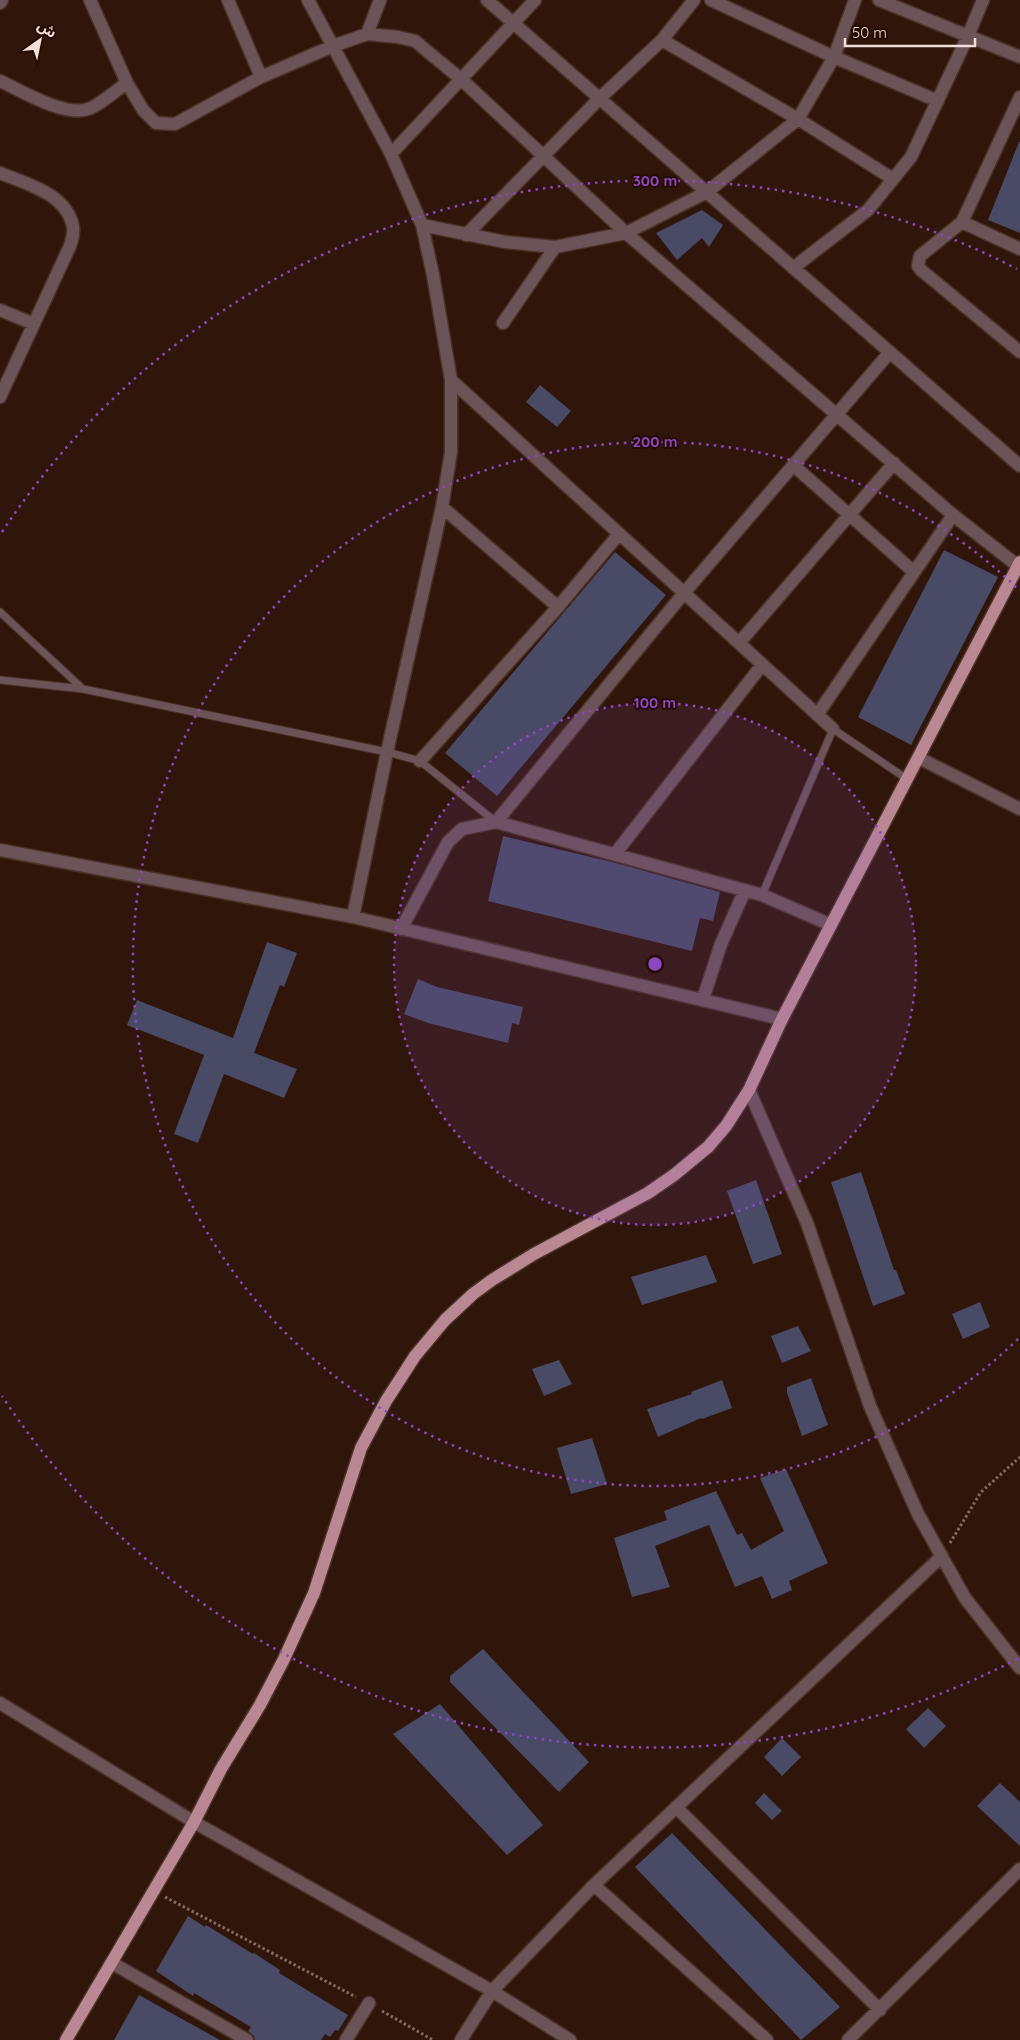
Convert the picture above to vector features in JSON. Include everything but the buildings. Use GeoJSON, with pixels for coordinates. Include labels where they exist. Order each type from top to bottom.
{"type":"FeatureCollection","features":[{"type":"Feature","properties":{"kind":"main road"},"geometry":{"type":"LineString","coordinates":[[69,2039],[194,1822],[221,1769],[260,1705],[284,1659],[314,1594],[361,1448],[386,1401],[415,1356],[439,1325],[473,1294],[534,1254],[648,1193],[683,1168],[715,1140],[749,1090],[782,1019],[907,779],[920,758],[1019,564]]}},
{"type":"Feature","properties":{"kind":"street"},"geometry":{"type":"LineString","coordinates":[[0,4],[2,0]]}},
{"type":"Feature","properties":{"kind":"street"},"geometry":{"type":"LineString","coordinates":[[90,0],[127,83],[143,110],[156,123],[175,124],[261,77],[333,46],[367,34],[398,37],[415,41],[462,80],[626,233],[953,515],[1019,564]]}},
{"type":"Feature","properties":{"kind":"street"},"geometry":{"type":"LineString","coordinates":[[228,0],[261,77]]}},
{"type":"Feature","properties":{"kind":"street"},"geometry":{"type":"LineString","coordinates":[[308,0],[390,154],[422,225],[433,275],[451,380],[451,452],[442,507],[387,752],[353,918]]}},
{"type":"Feature","properties":{"kind":"street"},"geometry":{"type":"LineString","coordinates":[[367,34],[380,0]]}},
{"type":"Feature","properties":{"kind":"street"},"geometry":{"type":"LineString","coordinates":[[487,0],[1020,466]]}},
{"type":"Feature","properties":{"kind":"street"},"geometry":{"type":"LineString","coordinates":[[390,154],[462,80],[535,0]]}},
{"type":"Feature","properties":{"kind":"street"},"geometry":{"type":"LineString","coordinates":[[466,234],[600,98],[662,40],[694,0]]}},
{"type":"Feature","properties":{"kind":"street"},"geometry":{"type":"LineString","coordinates":[[711,0],[834,57],[938,101]]}},
{"type":"Feature","properties":{"kind":"street"},"geometry":{"type":"LineString","coordinates":[[422,225],[505,242],[555,247],[626,233],[707,192],[798,119],[834,57],[855,0]]}},
{"type":"Feature","properties":{"kind":"street"},"geometry":{"type":"LineString","coordinates":[[879,0],[1020,56]]}},
{"type":"Feature","properties":{"kind":"street"},"geometry":{"type":"LineString","coordinates":[[793,268],[868,210],[911,157],[983,0]]}},
{"type":"Feature","properties":{"kind":"street"},"geometry":{"type":"LineString","coordinates":[[662,40],[798,119],[893,179]]}},
{"type":"Feature","properties":{"kind":"street"},"geometry":{"type":"LineString","coordinates":[[0,81],[56,107],[73,112],[89,109],[127,83]]}},
{"type":"Feature","properties":{"kind":"street"},"geometry":{"type":"LineString","coordinates":[[1020,97],[962,222],[920,256],[918,266],[1020,352]]}},
{"type":"Feature","properties":{"kind":"street"},"geometry":{"type":"LineString","coordinates":[[0,173],[48,193],[61,204],[69,215],[74,229],[70,246],[0,397]]}},
{"type":"Feature","properties":{"kind":"street"},"geometry":{"type":"LineString","coordinates":[[962,222],[1020,248]]}},
{"type":"Feature","properties":{"kind":"street"},"geometry":{"type":"LineString","coordinates":[[503,323],[555,247]]}},
{"type":"Feature","properties":{"kind":"street"},"geometry":{"type":"LineString","coordinates":[[0,310],[34,324]]}},
{"type":"Feature","properties":{"kind":"street"},"geometry":{"type":"LineString","coordinates":[[496,822],[684,593],[890,352]]}},
{"type":"Feature","properties":{"kind":"street"},"geometry":{"type":"LineString","coordinates":[[451,380],[833,729]]}},
{"type":"Feature","properties":{"kind":"street"},"geometry":{"type":"LineString","coordinates":[[738,643],[894,464]]}},
{"type":"Feature","properties":{"kind":"street"},"geometry":{"type":"LineString","coordinates":[[793,465],[914,572]]}},
{"type":"Feature","properties":{"kind":"street"},"geometry":{"type":"LineString","coordinates":[[442,507],[558,607]]}},
{"type":"Feature","properties":{"kind":"street"},"geometry":{"type":"LineString","coordinates":[[818,715],[953,515]]}},
{"type":"Feature","properties":{"kind":"street"},"geometry":{"type":"LineString","coordinates":[[420,761],[558,607],[619,534]]}},
{"type":"Feature","properties":{"kind":"street"},"geometry":{"type":"LineString","coordinates":[[615,854],[762,665]]}},
{"type":"Feature","properties":{"kind":"street"},"geometry":{"type":"LineString","coordinates":[[920,758],[1020,809]]}},
{"type":"Feature","properties":{"kind":"street"},"geometry":{"type":"LineString","coordinates":[[401,929],[448,842],[462,829],[496,822],[762,894],[831,924]]}},
{"type":"Feature","properties":{"kind":"street"},"geometry":{"type":"LineString","coordinates":[[0,850],[353,918],[782,1019]]}},
{"type":"Feature","properties":{"kind":"street"},"geometry":{"type":"LineString","coordinates":[[703,999],[722,944],[745,890]]}},
{"type":"Feature","properties":{"kind":"street"},"geometry":{"type":"LineString","coordinates":[[749,1090],[807,1223],[870,1406],[918,1514],[965,1598],[1020,1668]]}},
{"type":"Feature","properties":{"kind":"street"},"geometry":{"type":"LineString","coordinates":[[461,2040],[492,1991],[594,1885],[942,1556]]}},
{"type":"Feature","properties":{"kind":"street"},"geometry":{"type":"LineString","coordinates":[[0,1703],[194,1822],[492,1991],[570,2040]]}},
{"type":"Feature","properties":{"kind":"street"},"geometry":{"type":"LineString","coordinates":[[676,1807],[880,2010]]}},
{"type":"Feature","properties":{"kind":"street"},"geometry":{"type":"LineString","coordinates":[[848,2040],[1020,1869]]}},
{"type":"Feature","properties":{"kind":"street"},"geometry":{"type":"LineString","coordinates":[[594,1885],[767,2040]]}},
{"type":"Feature","properties":{"kind":"street"},"geometry":{"type":"LineString","coordinates":[[112,1963],[247,2040]]}},
{"type":"Feature","properties":{"kind":"street"},"geometry":{"type":"LineString","coordinates":[[346,2040],[369,2003]]}},
{"type":"Feature","properties":{"kind":"lane"},"geometry":{"type":"LineString","coordinates":[[0,612],[83,689]]}},
{"type":"Feature","properties":{"kind":"lane"},"geometry":{"type":"LineString","coordinates":[[0,680],[83,689],[387,752],[420,761],[496,822]]}},
{"type":"Feature","properties":{"kind":"lane"},"geometry":{"type":"LineString","coordinates":[[762,894],[833,729],[907,779]]}},
{"type":"Feature","properties":{"kind":"path"},"geometry":{"type":"LineString","coordinates":[[942,1556],[981,1492],[1020,1458]]}},
{"type":"Feature","properties":{"kind":"path"},"geometry":{"type":"LineString","coordinates":[[153,1891],[369,2003],[433,2040]]}}]}
